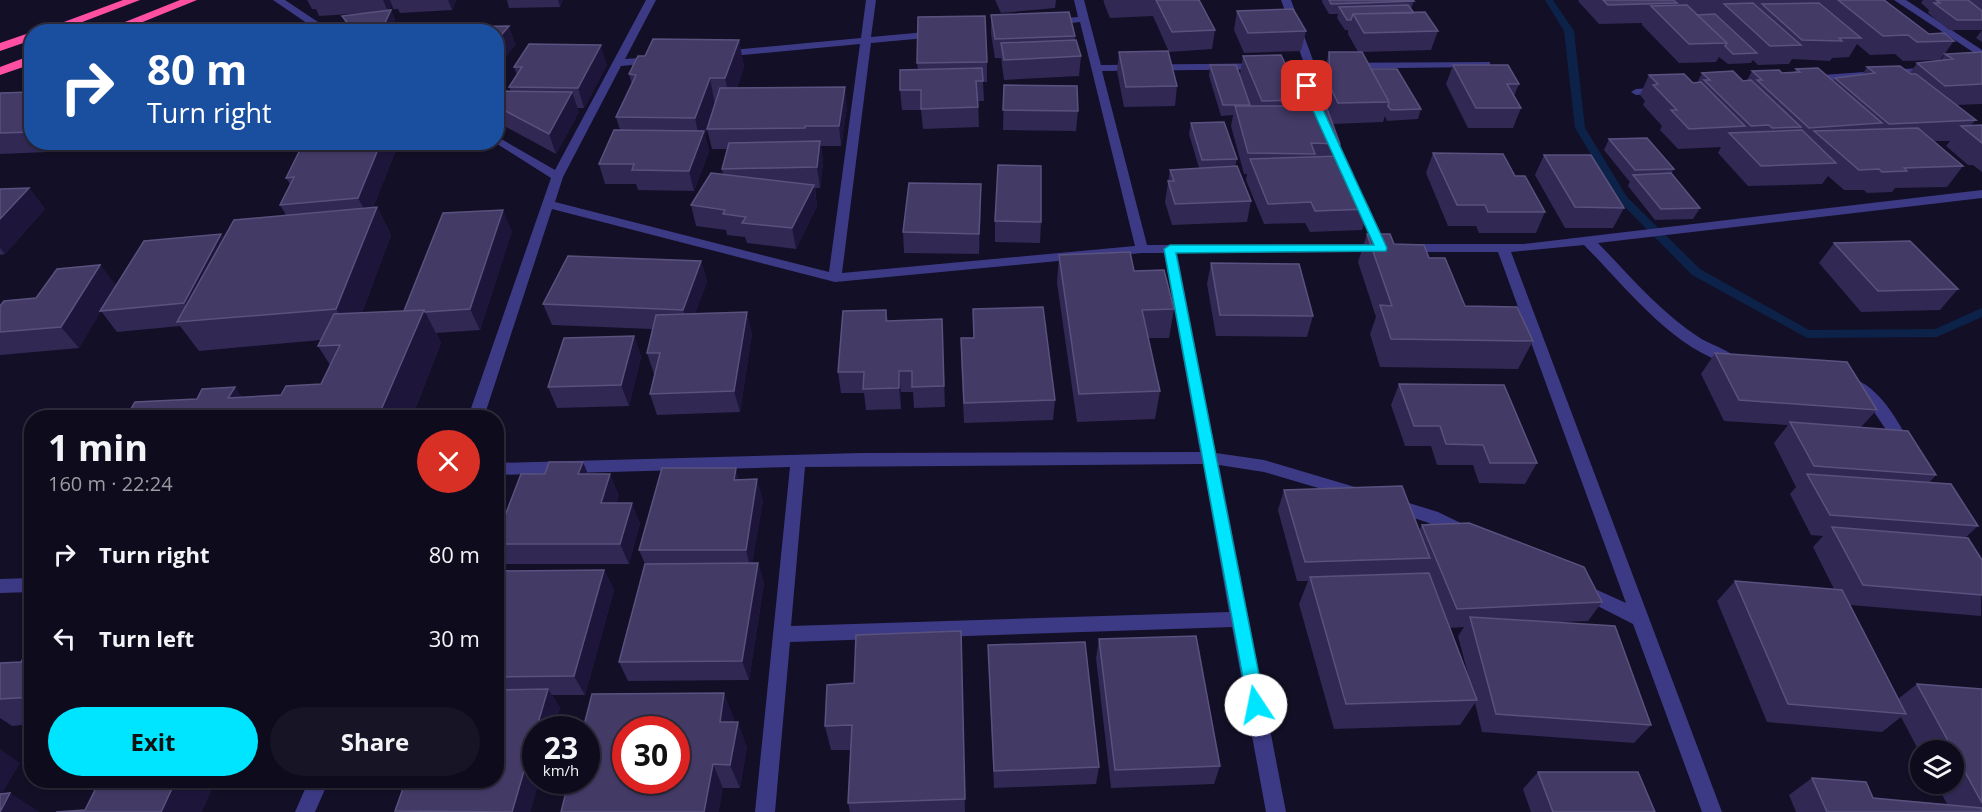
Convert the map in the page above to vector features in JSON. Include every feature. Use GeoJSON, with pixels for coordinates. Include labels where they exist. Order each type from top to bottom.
{"type":"FeatureCollection","features":[{"type":"Feature","properties":{"kind":"highway"},"geometry":{"type":"LineString","coordinates":[[66,24],[134,0]]}},
{"type":"Feature","properties":{"kind":"highway"},"geometry":{"type":"LineString","coordinates":[[127,24],[191,0]]}},
{"type":"Feature","properties":{"kind":"highway"},"geometry":{"type":"LineString","coordinates":[[0,46],[24,38]]}},
{"type":"Feature","properties":{"kind":"highway"},"geometry":{"type":"LineString","coordinates":[[0,71],[24,62]]}},
{"type":"Feature","properties":{"kind":"street"},"geometry":{"type":"LineString","coordinates":[[278,0],[316,24]]}},
{"type":"Feature","properties":{"kind":"street"},"geometry":{"type":"LineString","coordinates":[[478,410],[556,177],[651,0]]}},
{"type":"Feature","properties":{"kind":"street"},"geometry":{"type":"LineString","coordinates":[[836,278],[871,0]]}},
{"type":"Feature","properties":{"kind":"street"},"geometry":{"type":"LineString","coordinates":[[1079,0],[1142,249]]}},
{"type":"Feature","properties":{"kind":"street"},"geometry":{"type":"LineString","coordinates":[[1286,0],[1304,65],[1382,248]]}},
{"type":"Feature","properties":{"kind":"street"},"geometry":{"type":"LineString","coordinates":[[1900,1],[1924,1]]}},
{"type":"Feature","properties":{"kind":"street"},"geometry":{"type":"LineString","coordinates":[[1900,1],[1982,55]]}},
{"type":"Feature","properties":{"kind":"street"},"geometry":{"type":"LineString","coordinates":[[1038,24],[1084,19]]}},
{"type":"Feature","properties":{"kind":"street"},"geometry":{"type":"LineString","coordinates":[[713,54],[946,33]]}},
{"type":"Feature","properties":{"kind":"street"},"geometry":{"type":"LineString","coordinates":[[618,63],[665,59]]}},
{"type":"Feature","properties":{"kind":"street"},"geometry":{"type":"LineString","coordinates":[[1096,68],[1486,63]]}},
{"type":"Feature","properties":{"kind":"street"},"geometry":{"type":"LineString","coordinates":[[1803,79],[1946,69]]}},
{"type":"Feature","properties":{"kind":"street"},"geometry":{"type":"LineString","coordinates":[[1636,92],[1671,89]]}},
{"type":"Feature","properties":{"kind":"street"},"geometry":{"type":"LineString","coordinates":[[504,144],[556,177]]}},
{"type":"Feature","properties":{"kind":"street"},"geometry":{"type":"LineString","coordinates":[[548,204],[836,278],[1142,249],[1524,248],[1982,194]]}},
{"type":"Feature","properties":{"kind":"street"},"geometry":{"type":"LineString","coordinates":[[1588,241],[1675,327],[1698,345],[1719,357],[1750,365]]}},
{"type":"Feature","properties":{"kind":"street"},"geometry":{"type":"LineString","coordinates":[[1503,248],[1712,812]]}},
{"type":"Feature","properties":{"kind":"street"},"geometry":{"type":"LineString","coordinates":[[1170,249],[1276,812]]}},
{"type":"Feature","properties":{"kind":"street"},"geometry":{"type":"LineString","coordinates":[[1831,377],[1843,379],[1869,392],[1879,404],[1910,455]]}},
{"type":"Feature","properties":{"kind":"street"},"geometry":{"type":"LineString","coordinates":[[504,470],[798,461],[1209,458],[1264,466],[1316,480],[1432,517],[1474,537]]}},
{"type":"Feature","properties":{"kind":"street"},"geometry":{"type":"LineString","coordinates":[[765,812],[798,461]]}},
{"type":"Feature","properties":{"kind":"street"},"geometry":{"type":"LineString","coordinates":[[1568,583],[1641,619]]}},
{"type":"Feature","properties":{"kind":"street"},"geometry":{"type":"LineString","coordinates":[[0,586],[24,585]]}},
{"type":"Feature","properties":{"kind":"street"},"geometry":{"type":"LineString","coordinates":[[781,634],[1240,619]]}},
{"type":"Feature","properties":{"kind":"street"},"geometry":{"type":"LineString","coordinates":[[305,812],[316,788]]}},
{"type":"Feature","properties":{"kind":"building"},"geometry":{"type":"Polygon","coordinates":[[[1156,0],[1199,0],[1215,30],[1172,32],[1156,0]]]}},
{"type":"Feature","properties":{"kind":"building"},"geometry":{"type":"Polygon","coordinates":[[[1329,0],[1413,0],[1414,1],[1331,4],[1329,0]]]}},
{"type":"Feature","properties":{"kind":"building"},"geometry":{"type":"Polygon","coordinates":[[[1603,0],[1673,0],[1677,3],[1608,5],[1603,0]]]}},
{"type":"Feature","properties":{"kind":"building"},"geometry":{"type":"Polygon","coordinates":[[[1838,0],[1884,0],[1929,34],[1944,33],[1954,41],[1917,42],[1908,35],[1883,36],[1838,0]]]}},
{"type":"Feature","properties":{"kind":"building"},"geometry":{"type":"Polygon","coordinates":[[[1936,0],[1968,0],[1982,11],[1982,20],[1957,20],[1934,3],[1940,3],[1936,0]]]}},
{"type":"Feature","properties":{"kind":"building"},"geometry":{"type":"Polygon","coordinates":[[[1753,3],[1801,45],[1770,46],[1724,4],[1753,3]]]}},
{"type":"Feature","properties":{"kind":"building"},"geometry":{"type":"Polygon","coordinates":[[[1819,3],[1861,38],[1839,38],[1842,41],[1802,40],[1762,4],[1819,3]]]}},
{"type":"Feature","properties":{"kind":"building"},"geometry":{"type":"Polygon","coordinates":[[[1408,5],[1414,13],[1353,14],[1351,20],[1347,20],[1339,7],[1408,5]]]}},
{"type":"Feature","properties":{"kind":"building"},"geometry":{"type":"Polygon","coordinates":[[[1687,5],[1727,43],[1689,44],[1651,6],[1687,5]]]}},
{"type":"Feature","properties":{"kind":"building"},"geometry":{"type":"Polygon","coordinates":[[[1293,9],[1306,31],[1248,33],[1237,11],[1293,9]]]}},
{"type":"Feature","properties":{"kind":"building"},"geometry":{"type":"Polygon","coordinates":[[[391,10],[384,24],[348,24],[342,16],[391,10]]]}},
{"type":"Feature","properties":{"kind":"building"},"geometry":{"type":"Polygon","coordinates":[[[1069,12],[1075,36],[995,39],[991,15],[1069,12]]]}},
{"type":"Feature","properties":{"kind":"building"},"geometry":{"type":"Polygon","coordinates":[[[1425,12],[1438,31],[1364,33],[1353,14],[1425,12]]]}},
{"type":"Feature","properties":{"kind":"building"},"geometry":{"type":"Polygon","coordinates":[[[1715,14],[1757,53],[1733,54],[1725,46],[1727,43],[1697,15],[1715,14]]]}},
{"type":"Feature","properties":{"kind":"building"},"geometry":{"type":"Polygon","coordinates":[[[985,16],[987,62],[917,63],[918,17],[985,16]]]}},
{"type":"Feature","properties":{"kind":"building"},"geometry":{"type":"Polygon","coordinates":[[[653,39],[739,40],[725,78],[710,78],[695,118],[616,117],[636,75],[629,74],[638,56],[645,56],[653,39]]]}},
{"type":"Feature","properties":{"kind":"building"},"geometry":{"type":"Polygon","coordinates":[[[1076,40],[1081,56],[1004,60],[1001,43],[1076,40]]]}},
{"type":"Feature","properties":{"kind":"building"},"geometry":{"type":"Polygon","coordinates":[[[529,44],[601,45],[578,88],[509,87],[522,67],[514,67],[529,44]]]}},
{"type":"Feature","properties":{"kind":"building"},"geometry":{"type":"Polygon","coordinates":[[[1168,51],[1177,86],[1126,87],[1119,52],[1168,51]]]}},
{"type":"Feature","properties":{"kind":"building"},"geometry":{"type":"Polygon","coordinates":[[[1329,52],[1362,52],[1389,102],[1338,103],[1330,86],[1329,52]]]}},
{"type":"Feature","properties":{"kind":"building"},"geometry":{"type":"Polygon","coordinates":[[[1982,52],[1982,84],[1945,86],[1917,63],[1953,59],[1945,54],[1982,52]]]}},
{"type":"Feature","properties":{"kind":"building"},"geometry":{"type":"Polygon","coordinates":[[[1281,55],[1302,100],[1262,101],[1243,56],[1281,55]]]}},
{"type":"Feature","properties":{"kind":"building"},"geometry":{"type":"Polygon","coordinates":[[[1210,65],[1236,65],[1250,105],[1223,105],[1210,65]]]}},
{"type":"Feature","properties":{"kind":"building"},"geometry":{"type":"Polygon","coordinates":[[[1453,65],[1508,65],[1519,84],[1507,84],[1521,108],[1476,108],[1453,65]]]}},
{"type":"Feature","properties":{"kind":"building"},"geometry":{"type":"Polygon","coordinates":[[[1900,66],[1911,74],[1916,74],[1976,120],[1889,124],[1835,78],[1875,73],[1867,67],[1900,66]]]}},
{"type":"Feature","properties":{"kind":"building"},"geometry":{"type":"Polygon","coordinates":[[[982,68],[983,81],[976,81],[978,107],[921,109],[921,90],[900,90],[900,70],[982,68]]]}},
{"type":"Feature","properties":{"kind":"building"},"geometry":{"type":"Polygon","coordinates":[[[1818,68],[1882,123],[1809,128],[1757,80],[1762,80],[1752,71],[1779,70],[1782,73],[1800,72],[1796,69],[1818,68]]]}},
{"type":"Feature","properties":{"kind":"building"},"geometry":{"type":"Polygon","coordinates":[[[1371,69],[1397,69],[1421,109],[1391,110],[1371,69]]]}},
{"type":"Feature","properties":{"kind":"building"},"geometry":{"type":"Polygon","coordinates":[[[1733,71],[1743,81],[1751,80],[1801,127],[1751,126],[1704,80],[1710,80],[1702,73],[1733,71]]]}},
{"type":"Feature","properties":{"kind":"building"},"geometry":{"type":"Polygon","coordinates":[[[1684,74],[1693,83],[1701,82],[1745,126],[1689,129],[1671,110],[1677,110],[1653,85],[1658,84],[1649,75],[1684,74]]]}},
{"type":"Feature","properties":{"kind":"building"},"geometry":{"type":"Polygon","coordinates":[[[1004,85],[1077,86],[1078,111],[1003,110],[1004,85]]]}},
{"type":"Feature","properties":{"kind":"building"},"geometry":{"type":"Polygon","coordinates":[[[845,87],[839,126],[707,129],[720,88],[845,87]]]}},
{"type":"Feature","properties":{"kind":"building"},"geometry":{"type":"Polygon","coordinates":[[[504,91],[572,92],[549,134],[504,110],[504,91]]]}},
{"type":"Feature","properties":{"kind":"building"},"geometry":{"type":"Polygon","coordinates":[[[24,92],[24,132],[0,133],[0,93],[24,92]]]}},
{"type":"Feature","properties":{"kind":"building"},"geometry":{"type":"Polygon","coordinates":[[[1235,106],[1326,106],[1340,144],[1311,143],[1315,154],[1248,153],[1235,106]]]}},
{"type":"Feature","properties":{"kind":"building"},"geometry":{"type":"Polygon","coordinates":[[[1224,122],[1237,159],[1202,160],[1191,123],[1224,122]]]}},
{"type":"Feature","properties":{"kind":"building"},"geometry":{"type":"Polygon","coordinates":[[[1982,125],[1982,143],[1961,126],[1982,125]]]}},
{"type":"Feature","properties":{"kind":"building"},"geometry":{"type":"Polygon","coordinates":[[[1918,128],[1963,166],[1904,168],[1907,171],[1882,172],[1879,169],[1859,170],[1814,131],[1918,128]]]}},
{"type":"Feature","properties":{"kind":"building"},"geometry":{"type":"Polygon","coordinates":[[[614,130],[704,131],[689,171],[632,170],[634,164],[599,164],[614,130]]]}},
{"type":"Feature","properties":{"kind":"building"},"geometry":{"type":"Polygon","coordinates":[[[1802,130],[1836,163],[1761,166],[1729,133],[1802,130]]]}},
{"type":"Feature","properties":{"kind":"building"},"geometry":{"type":"Polygon","coordinates":[[[1647,138],[1674,169],[1635,170],[1609,139],[1647,138]]]}},
{"type":"Feature","properties":{"kind":"building"},"geometry":{"type":"Polygon","coordinates":[[[820,141],[817,167],[722,169],[729,143],[820,141]]]}},
{"type":"Feature","properties":{"kind":"building"},"geometry":{"type":"Polygon","coordinates":[[[300,150],[378,150],[358,198],[280,205],[294,177],[286,178],[300,150]]]}},
{"type":"Feature","properties":{"kind":"building"},"geometry":{"type":"Polygon","coordinates":[[[1433,153],[1503,154],[1515,176],[1525,176],[1545,212],[1488,212],[1485,205],[1457,205],[1433,153]]]}},
{"type":"Feature","properties":{"kind":"building"},"geometry":{"type":"Polygon","coordinates":[[[1544,155],[1591,155],[1624,208],[1575,207],[1544,155]]]}},
{"type":"Feature","properties":{"kind":"building"},"geometry":{"type":"Polygon","coordinates":[[[1341,156],[1369,209],[1315,211],[1311,202],[1268,204],[1250,159],[1341,156]]]}},
{"type":"Feature","properties":{"kind":"building"},"geometry":{"type":"Polygon","coordinates":[[[998,165],[1041,166],[1041,222],[995,221],[998,165]]]}},
{"type":"Feature","properties":{"kind":"building"},"geometry":{"type":"Polygon","coordinates":[[[1237,166],[1251,201],[1175,204],[1168,181],[1174,181],[1170,170],[1237,166]]]}},
{"type":"Feature","properties":{"kind":"building"},"geometry":{"type":"Polygon","coordinates":[[[711,173],[814,185],[792,228],[742,223],[746,217],[723,214],[725,210],[691,205],[711,173]]]}},
{"type":"Feature","properties":{"kind":"building"},"geometry":{"type":"Polygon","coordinates":[[[1671,173],[1700,208],[1661,209],[1633,175],[1671,173]]]}},
{"type":"Feature","properties":{"kind":"building"},"geometry":{"type":"Polygon","coordinates":[[[909,183],[981,184],[979,234],[903,232],[909,183]]]}},
{"type":"Feature","properties":{"kind":"building"},"geometry":{"type":"Polygon","coordinates":[[[29,188],[0,219],[0,189],[29,188]]]}},
{"type":"Feature","properties":{"kind":"building"},"geometry":{"type":"Polygon","coordinates":[[[377,207],[336,309],[177,322],[234,220],[377,207]]]}},
{"type":"Feature","properties":{"kind":"building"},"geometry":{"type":"Polygon","coordinates":[[[503,210],[470,309],[404,311],[443,213],[503,210]]]}},
{"type":"Feature","properties":{"kind":"building"},"geometry":{"type":"Polygon","coordinates":[[[221,234],[184,303],[100,311],[144,241],[221,234]]]}},
{"type":"Feature","properties":{"kind":"building"},"geometry":{"type":"Polygon","coordinates":[[[1367,234],[1390,234],[1394,244],[1424,245],[1429,258],[1445,258],[1465,306],[1517,307],[1533,341],[1391,339],[1380,305],[1392,306],[1367,234]]]}},
{"type":"Feature","properties":{"kind":"building"},"geometry":{"type":"Polygon","coordinates":[[[1910,241],[1958,289],[1878,291],[1834,243],[1910,241]]]}},
{"type":"Feature","properties":{"kind":"building"},"geometry":{"type":"Polygon","coordinates":[[[1130,252],[1134,271],[1164,270],[1174,309],[1142,310],[1160,391],[1079,394],[1059,255],[1130,252]]]}},
{"type":"Feature","properties":{"kind":"building"},"geometry":{"type":"Polygon","coordinates":[[[568,256],[701,261],[683,310],[543,304],[568,256]]]}},
{"type":"Feature","properties":{"kind":"building"},"geometry":{"type":"Polygon","coordinates":[[[1211,263],[1299,264],[1313,316],[1220,315],[1211,263]]]}},
{"type":"Feature","properties":{"kind":"building"},"geometry":{"type":"Polygon","coordinates":[[[100,265],[61,327],[0,332],[0,306],[4,301],[36,298],[57,269],[100,265]]]}},
{"type":"Feature","properties":{"kind":"building"},"geometry":{"type":"Polygon","coordinates":[[[1043,307],[1055,400],[964,403],[961,338],[974,338],[973,309],[1043,307]]]}},
{"type":"Feature","properties":{"kind":"building"},"geometry":{"type":"Polygon","coordinates":[[[424,310],[381,410],[130,410],[135,402],[197,399],[202,389],[235,387],[228,398],[281,395],[286,386],[321,384],[340,345],[318,346],[334,314],[424,310]]]}},
{"type":"Feature","properties":{"kind":"building"},"geometry":{"type":"Polygon","coordinates":[[[886,310],[886,321],[942,319],[944,386],[912,387],[912,371],[899,371],[899,388],[863,389],[864,372],[838,372],[843,311],[886,310]]]}},
{"type":"Feature","properties":{"kind":"building"},"geometry":{"type":"Polygon","coordinates":[[[747,312],[734,391],[650,394],[660,353],[647,353],[656,315],[747,312]]]}},
{"type":"Feature","properties":{"kind":"building"},"geometry":{"type":"Polygon","coordinates":[[[634,336],[621,385],[548,387],[564,338],[634,336]]]}},
{"type":"Feature","properties":{"kind":"building"},"geometry":{"type":"Polygon","coordinates":[[[1715,353],[1847,362],[1877,410],[1739,400],[1715,353]]]}},
{"type":"Feature","properties":{"kind":"building"},"geometry":{"type":"Polygon","coordinates":[[[1399,384],[1504,385],[1537,463],[1490,463],[1483,445],[1446,444],[1440,426],[1414,426],[1399,384]]]}},
{"type":"Feature","properties":{"kind":"building"},"geometry":{"type":"Polygon","coordinates":[[[1790,422],[1908,431],[1936,475],[1814,466],[1790,422]]]}},
{"type":"Feature","properties":{"kind":"building"},"geometry":{"type":"Polygon","coordinates":[[[549,462],[583,462],[578,474],[610,474],[601,503],[632,503],[620,544],[504,544],[504,518],[521,474],[545,474],[549,462]]]}},
{"type":"Feature","properties":{"kind":"building"},"geometry":{"type":"Polygon","coordinates":[[[662,468],[736,468],[734,480],[757,479],[746,550],[639,550],[662,468]]]}},
{"type":"Feature","properties":{"kind":"building"},"geometry":{"type":"Polygon","coordinates":[[[1807,474],[1951,484],[1978,526],[1830,515],[1807,474]]]}},
{"type":"Feature","properties":{"kind":"building"},"geometry":{"type":"Polygon","coordinates":[[[1402,486],[1430,558],[1305,562],[1284,490],[1402,486]]]}},
{"type":"Feature","properties":{"kind":"building"},"geometry":{"type":"Polygon","coordinates":[[[1469,523],[1584,567],[1602,602],[1457,609],[1422,525],[1469,523]]]}},
{"type":"Feature","properties":{"kind":"building"},"geometry":{"type":"Polygon","coordinates":[[[1832,527],[1968,538],[1982,560],[1982,595],[1863,585],[1832,527]]]}},
{"type":"Feature","properties":{"kind":"building"},"geometry":{"type":"Polygon","coordinates":[[[758,563],[742,661],[619,662],[645,564],[758,563]]]}},
{"type":"Feature","properties":{"kind":"building"},"geometry":{"type":"Polygon","coordinates":[[[604,570],[574,676],[504,677],[504,571],[604,570]]]}},
{"type":"Feature","properties":{"kind":"building"},"geometry":{"type":"Polygon","coordinates":[[[1429,573],[1477,700],[1346,704],[1310,577],[1429,573]]]}},
{"type":"Feature","properties":{"kind":"building"},"geometry":{"type":"Polygon","coordinates":[[[1735,581],[1842,590],[1906,714],[1788,704],[1735,581]]]}},
{"type":"Feature","properties":{"kind":"building"},"geometry":{"type":"Polygon","coordinates":[[[1470,617],[1615,626],[1651,725],[1496,714],[1470,617]]]}},
{"type":"Feature","properties":{"kind":"building"},"geometry":{"type":"Polygon","coordinates":[[[961,631],[965,799],[848,803],[852,725],[825,726],[827,685],[854,683],[856,635],[961,631]]]}},
{"type":"Feature","properties":{"kind":"building"},"geometry":{"type":"Polygon","coordinates":[[[1196,636],[1220,766],[1115,770],[1099,639],[1196,636]]]}},
{"type":"Feature","properties":{"kind":"building"},"geometry":{"type":"Polygon","coordinates":[[[1085,642],[1099,767],[994,771],[988,645],[1085,642]]]}},
{"type":"Feature","properties":{"kind":"building"},"geometry":{"type":"Polygon","coordinates":[[[24,657],[24,698],[0,699],[0,663],[21,662],[24,657]]]}},
{"type":"Feature","properties":{"kind":"building"},"geometry":{"type":"Polygon","coordinates":[[[1917,684],[1982,689],[1982,803],[1964,770],[1964,740],[1948,740],[1917,684]]]}},
{"type":"Feature","properties":{"kind":"building"},"geometry":{"type":"Polygon","coordinates":[[[548,689],[540,716],[522,716],[522,778],[512,812],[395,811],[403,788],[504,788],[504,690],[548,689]]]}},
{"type":"Feature","properties":{"kind":"building"},"geometry":{"type":"Polygon","coordinates":[[[724,693],[720,722],[738,722],[730,765],[713,764],[704,812],[561,812],[566,794],[600,794],[600,716],[586,716],[592,694],[724,693]]]}},
{"type":"Feature","properties":{"kind":"building"},"geometry":{"type":"Polygon","coordinates":[[[1538,772],[1638,772],[1655,812],[1553,812],[1538,772]]]}},
{"type":"Feature","properties":{"kind":"building"},"geometry":{"type":"Polygon","coordinates":[[[1812,778],[1866,782],[1873,798],[1982,808],[1982,812],[1827,812],[1812,778]]]}},
{"type":"Feature","properties":{"kind":"building"},"geometry":{"type":"Polygon","coordinates":[[[96,788],[172,788],[161,812],[56,812],[85,810],[96,788]]]}},
{"type":"Feature","properties":{"kind":"building"},"geometry":{"type":"Polygon","coordinates":[[[10,793],[0,812],[0,794],[10,793]]]}},
{"type":"Feature","properties":{"kind":"waterway"},"geometry":{"type":"LineString","coordinates":[[1549,0],[1569,31],[1580,128],[1623,199],[1696,272],[1807,334],[1937,333],[1982,312]]}},
{"type":"Feature","properties":{"kind":"route"},"geometry":{"type":"LineString","coordinates":[[1256,705],[1170,249],[1382,248],[1307,86]]}}]}
